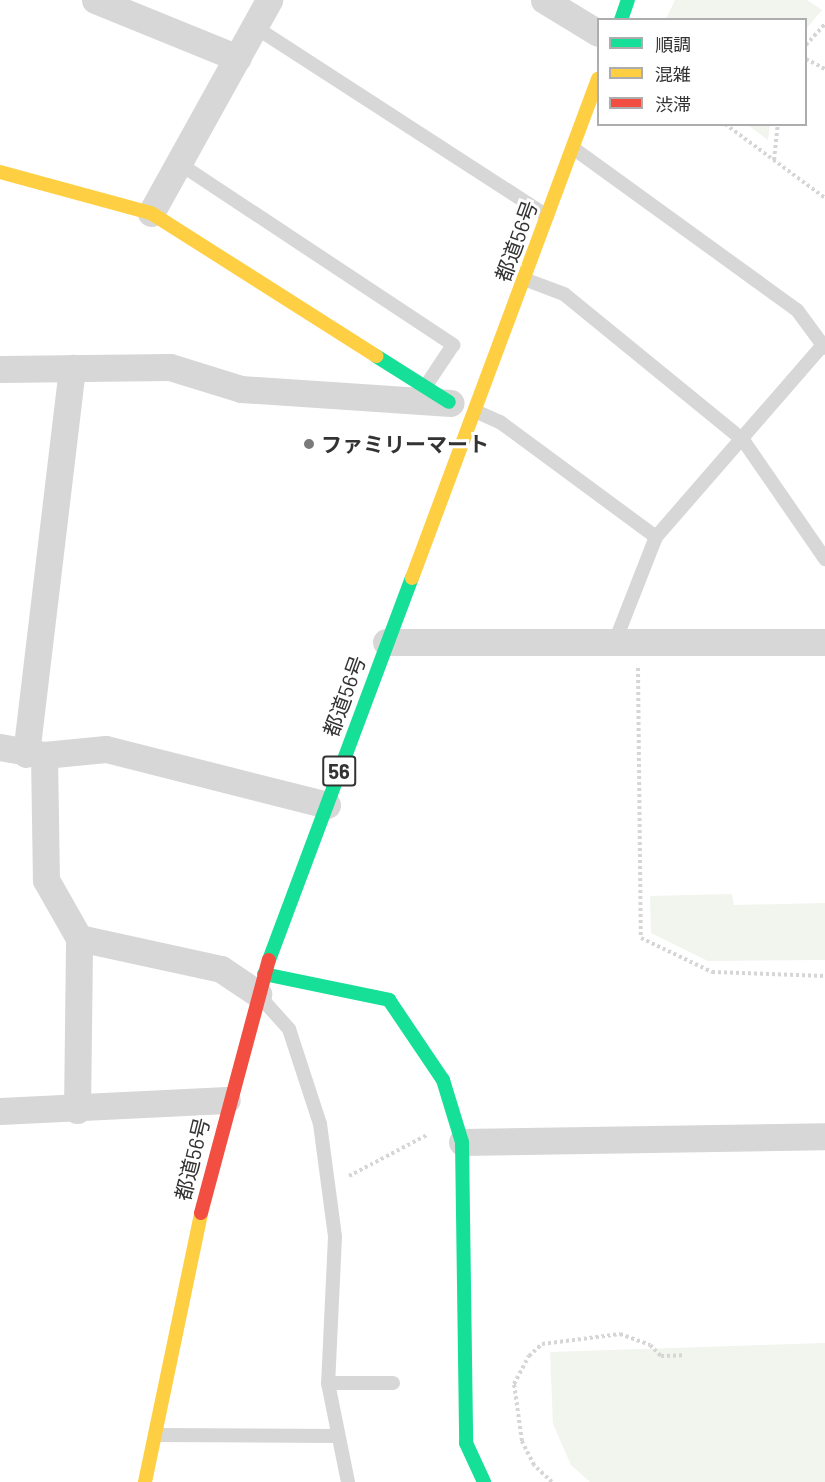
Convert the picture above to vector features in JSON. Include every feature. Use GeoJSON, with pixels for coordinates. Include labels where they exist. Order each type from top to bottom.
{"type":"FeatureCollection","features":[{"type":"Feature","properties":{"kind":"main road"},"geometry":{"type":"LineString","coordinates":[[622,18],[628,0]]}},
{"type":"Feature","properties":{"kind":"main road","name":"都道56号"},"geometry":{"type":"LineString","coordinates":[[145,1482],[227,1100],[261,984],[386,642],[475,411],[597,82]]}},
{"type":"Feature","properties":{"kind":"main road"},"geometry":{"type":"LineString","coordinates":[[0,172],[151,213],[449,402]]}},
{"type":"Feature","properties":{"kind":"main road"},"geometry":{"type":"LineString","coordinates":[[261,984],[389,1000],[442,1080],[460,1131],[466,1443],[484,1482]]}},
{"type":"Feature","properties":{"kind":"street"},"geometry":{"type":"LineString","coordinates":[[95,0],[238,58]]}},
{"type":"Feature","properties":{"kind":"street"},"geometry":{"type":"LineString","coordinates":[[151,213],[269,0]]}},
{"type":"Feature","properties":{"kind":"street"},"geometry":{"type":"LineString","coordinates":[[544,0],[597,32]]}},
{"type":"Feature","properties":{"kind":"street"},"geometry":{"type":"LineString","coordinates":[[0,369],[170,367],[241,388],[449,402],[475,411]]}},
{"type":"Feature","properties":{"kind":"street"},"geometry":{"type":"LineString","coordinates":[[72,368],[35,754],[46,880],[79,938],[77,1110]]}},
{"type":"Feature","properties":{"kind":"street"},"geometry":{"type":"LineString","coordinates":[[386,642],[626,644],[825,642]]}},
{"type":"Feature","properties":{"kind":"street"},"geometry":{"type":"LineString","coordinates":[[0,747],[35,754],[106,749],[327,805]]}},
{"type":"Feature","properties":{"kind":"street"},"geometry":{"type":"LineString","coordinates":[[79,938],[221,969],[261,984]]}},
{"type":"Feature","properties":{"kind":"street"},"geometry":{"type":"LineString","coordinates":[[0,1111],[77,1110],[227,1100]]}},
{"type":"Feature","properties":{"kind":"street"},"geometry":{"type":"LineString","coordinates":[[460,1131],[825,1136]]}},
{"type":"Feature","properties":{"kind":"lane"},"geometry":{"type":"LineString","coordinates":[[255,27],[547,216]]}},
{"type":"Feature","properties":{"kind":"lane"},"geometry":{"type":"LineString","coordinates":[[573,147],[797,310],[824,346],[656,537],[626,644]]}},
{"type":"Feature","properties":{"kind":"lane"},"geometry":{"type":"LineString","coordinates":[[180,164],[453,345],[425,387]]}},
{"type":"Feature","properties":{"kind":"lane"},"geometry":{"type":"LineString","coordinates":[[524,279],[564,294],[743,440],[825,559]]}},
{"type":"Feature","properties":{"kind":"lane"},"geometry":{"type":"LineString","coordinates":[[475,411],[500,422],[656,537]]}},
{"type":"Feature","properties":{"kind":"lane"},"geometry":{"type":"LineString","coordinates":[[261,984],[289,1029],[320,1124],[335,1237],[328,1383],[348,1482]]}},
{"type":"Feature","properties":{"kind":"lane"},"geometry":{"type":"LineString","coordinates":[[328,1383],[393,1383]]}},
{"type":"Feature","properties":{"kind":"lane"},"geometry":{"type":"LineString","coordinates":[[155,1435],[337,1436]]}},
{"type":"Feature","properties":{"kind":"path"},"geometry":{"type":"LineString","coordinates":[[807,44],[825,24]]}},
{"type":"Feature","properties":{"kind":"path"},"geometry":{"type":"LineString","coordinates":[[807,60],[825,69]]}},
{"type":"Feature","properties":{"kind":"path"},"geometry":{"type":"LineString","coordinates":[[728,126],[825,198]]}},
{"type":"Feature","properties":{"kind":"path"},"geometry":{"type":"LineString","coordinates":[[774,161],[778,126]]}},
{"type":"Feature","properties":{"kind":"path"},"geometry":{"type":"LineString","coordinates":[[626,644],[641,938],[712,972],[825,976]]}},
{"type":"Feature","properties":{"kind":"path"},"geometry":{"type":"LineString","coordinates":[[330,1186],[460,1131]]}},
{"type":"Feature","properties":{"kind":"path"},"geometry":{"type":"LineString","coordinates":[[552,1482],[534,1465],[522,1440],[514,1384],[529,1356],[542,1344],[620,1334],[650,1345],[661,1356],[685,1355]]}},
{"type":"Feature","properties":{"kind":"shaded area"},"geometry":{"type":"Polygon","coordinates":[[[675,0],[807,0],[822,10],[807,28],[807,18],[666,18],[675,0]]]}},
{"type":"Feature","properties":{"kind":"shaded area"},"geometry":{"type":"Polygon","coordinates":[[[749,126],[770,126],[768,140],[749,126]]]}},
{"type":"Feature","properties":{"kind":"shaded area"},"geometry":{"type":"Polygon","coordinates":[[[732,894],[734,905],[825,903],[825,960],[708,961],[651,933],[650,896],[732,894]]]}},
{"type":"Feature","properties":{"kind":"shaded area"},"geometry":{"type":"Polygon","coordinates":[[[825,1343],[825,1482],[590,1482],[571,1465],[553,1424],[550,1352],[825,1343]]]}},
{"type":"Feature","properties":{"kind":"traffic: fast"},"geometry":{"type":"LineString","coordinates":[[622,18],[628,0]]}},
{"type":"Feature","properties":{"kind":"traffic: fast"},"geometry":{"type":"LineString","coordinates":[[376,356],[449,402]]}},
{"type":"Feature","properties":{"kind":"traffic: fast"},"geometry":{"type":"LineString","coordinates":[[269,960],[412,578]]}},
{"type":"Feature","properties":{"kind":"traffic: fast"},"geometry":{"type":"LineString","coordinates":[[264,974],[389,1000],[443,1080],[462,1142],[466,1443],[484,1482]]}},
{"type":"Feature","properties":{"kind":"traffic: slow"},"geometry":{"type":"LineString","coordinates":[[412,578],[597,82]]}},
{"type":"Feature","properties":{"kind":"traffic: slow"},"geometry":{"type":"LineString","coordinates":[[0,172],[151,213],[376,356]]}},
{"type":"Feature","properties":{"kind":"traffic: slow"},"geometry":{"type":"LineString","coordinates":[[145,1482],[201,1213]]}},
{"type":"Feature","properties":{"kind":"traffic: jam"},"geometry":{"type":"LineString","coordinates":[[201,1213],[269,960]]}},
{"type":"Feature","properties":{"kind":"place","name":"ファミリーマート"},"geometry":{"type":"Point","coordinates":[309,444]}}]}
